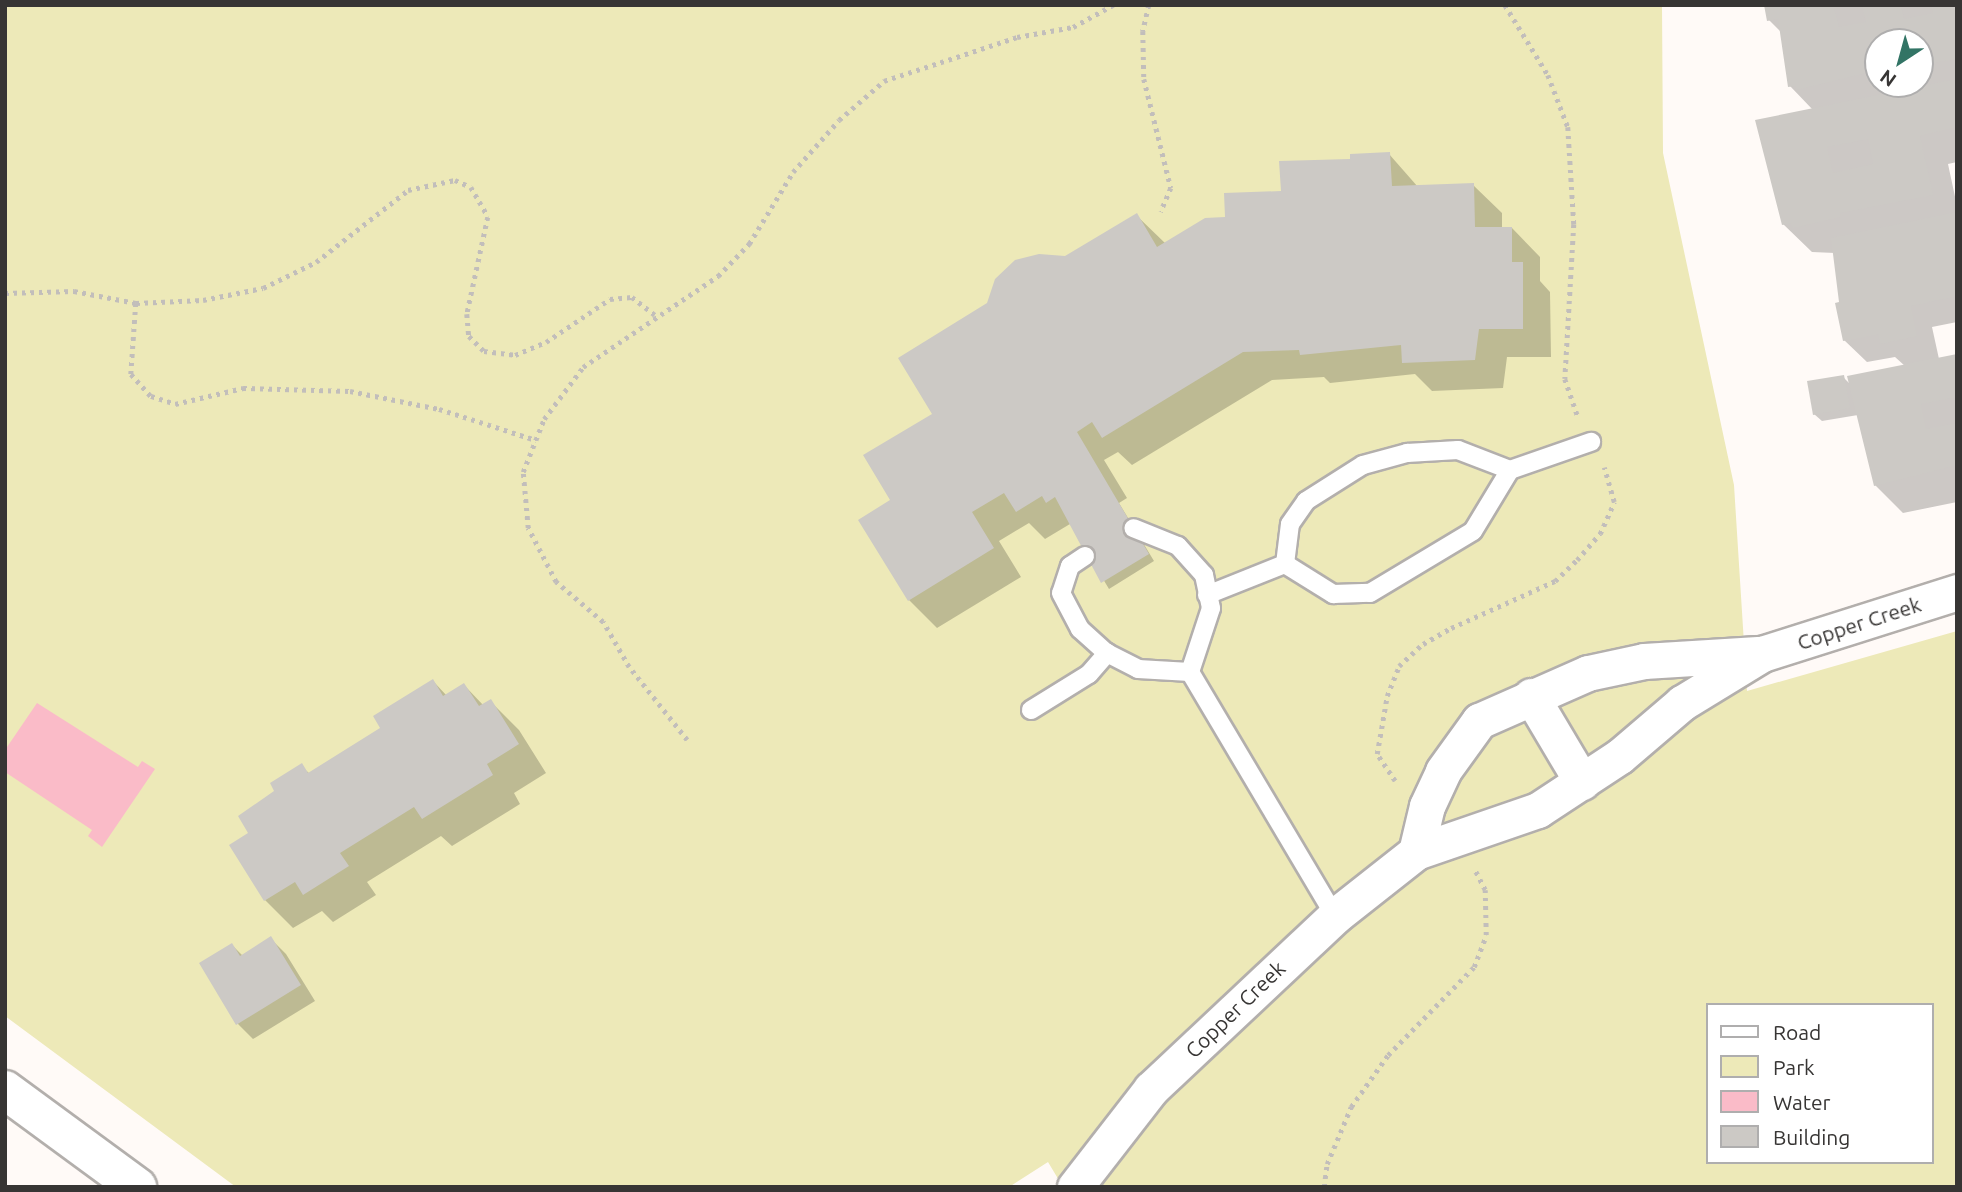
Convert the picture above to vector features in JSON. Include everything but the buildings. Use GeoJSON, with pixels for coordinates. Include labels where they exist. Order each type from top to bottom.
{"type":"FeatureCollection","features":[{"type":"Feature","properties":{"kind":"street","name":"Copper Creek"},"geometry":{"type":"LineString","coordinates":[[1074,1187],[1151,1088],[1335,916],[1416,852],[1538,810],[1620,757],[1682,703],[1762,654],[1957,592]]}},
{"type":"Feature","properties":{"kind":"street","name":"Copper Creek"},"geometry":{"type":"LineString","coordinates":[[1416,852],[1438,783],[1479,722],[1531,696],[1588,673],[1644,661],[1762,654]]}},
{"type":"Feature","properties":{"kind":"street"},"geometry":{"type":"LineString","coordinates":[[1531,696],[1582,782]]}},
{"type":"Feature","properties":{"kind":"street"},"geometry":{"type":"LineString","coordinates":[[5,1090],[138,1187]]}},
{"type":"Feature","properties":{"kind":"lane"},"geometry":{"type":"LineString","coordinates":[[1285,564],[1333,594],[1370,593],[1473,531],[1510,470],[1591,442]]}},
{"type":"Feature","properties":{"kind":"lane"},"geometry":{"type":"LineString","coordinates":[[1285,564],[1290,524],[1306,501],[1363,465],[1407,453],[1458,450],[1510,470]]}},
{"type":"Feature","properties":{"kind":"lane"},"geometry":{"type":"LineString","coordinates":[[1132,528],[1178,546],[1204,575],[1211,608],[1190,672],[1335,916]]}},
{"type":"Feature","properties":{"kind":"lane"},"geometry":{"type":"LineString","coordinates":[[1085,556],[1070,566],[1061,593],[1080,629],[1107,653],[1138,669],[1190,672]]}},
{"type":"Feature","properties":{"kind":"lane"},"geometry":{"type":"LineString","coordinates":[[1207,594],[1285,564]]}},
{"type":"Feature","properties":{"kind":"lane"},"geometry":{"type":"LineString","coordinates":[[1031,710],[1089,674],[1107,653]]}},
{"type":"Feature","properties":{"kind":"path"},"geometry":{"type":"LineString","coordinates":[[687,740],[629,667],[603,622],[556,582],[528,528],[523,472],[544,419],[583,368],[655,315],[718,276],[749,244],[793,172],[839,120],[884,81],[1017,37],[1073,27],[1113,5]]}},
{"type":"Feature","properties":{"kind":"path"},"geometry":{"type":"LineString","coordinates":[[1149,5],[1143,31],[1144,79],[1171,188],[1161,212]]}},
{"type":"Feature","properties":{"kind":"path"},"geometry":{"type":"LineString","coordinates":[[5,292],[12,289],[74,291],[136,303],[203,300],[263,288],[316,262],[408,190],[455,180],[471,187],[488,217],[467,314],[470,336],[484,351],[515,355],[546,342],[610,299],[632,297],[655,315]]}},
{"type":"Feature","properties":{"kind":"path"},"geometry":{"type":"LineString","coordinates":[[136,303],[131,374],[151,396],[175,404],[243,388],[350,391],[439,410],[536,440]]}},
{"type":"Feature","properties":{"kind":"path"},"geometry":{"type":"LineString","coordinates":[[1324,1187],[1327,1164],[1351,1107],[1388,1055],[1474,967],[1486,935],[1485,890],[1458,839]]}},
{"type":"Feature","properties":{"kind":"green space"},"geometry":{"type":"Polygon","coordinates":[[[5,5],[1662,5],[1663,153],[1734,485],[1747,691],[1957,631],[1957,1187],[1063,1187],[1048,1162],[1009,1187],[236,1187],[5,1016],[5,5]]]}},
{"type":"Feature","properties":{"kind":"water"},"geometry":{"type":"Polygon","coordinates":[[[37,703],[138,767],[142,761],[155,769],[102,847],[88,836],[92,830],[5,772],[5,750],[37,703]]]}}]}
